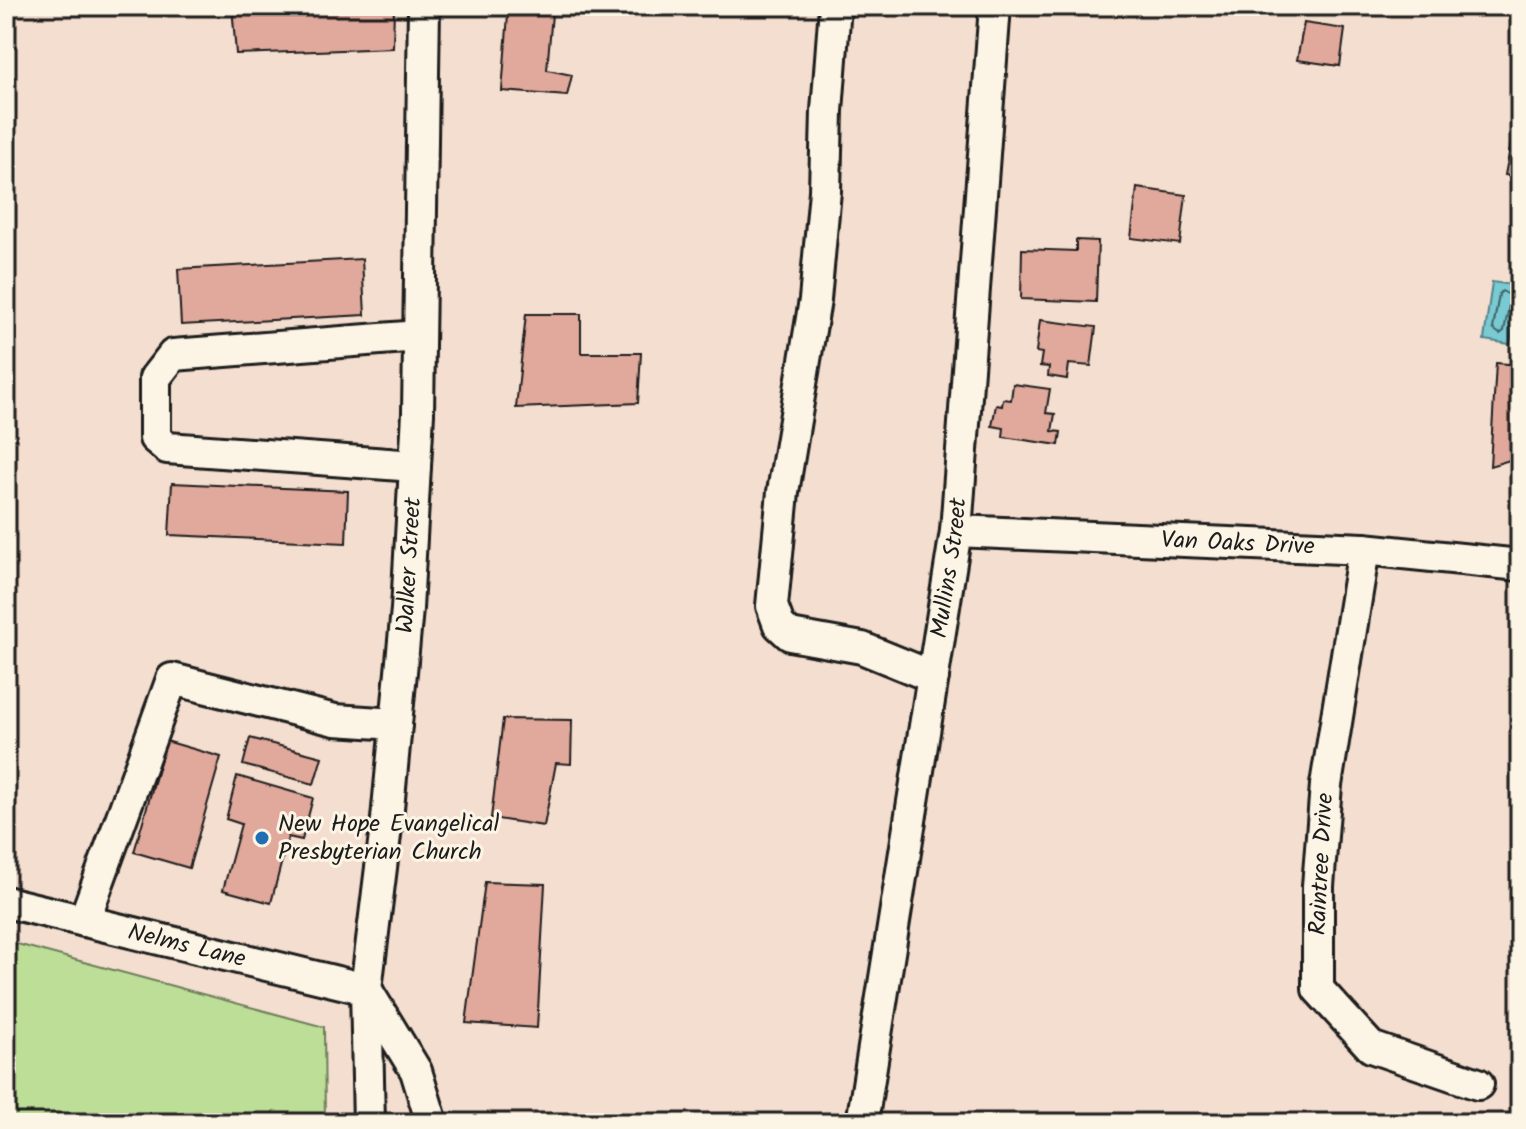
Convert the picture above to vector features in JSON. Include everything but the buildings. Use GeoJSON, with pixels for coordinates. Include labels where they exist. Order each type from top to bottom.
{"type":"FeatureCollection","features":[{"type":"Feature","properties":{"kind":"street","name":"Walker Street"},"geometry":{"type":"LineString","coordinates":[[369,1123],[366,989],[396,724],[415,466],[424,6]]}},
{"type":"Feature","properties":{"kind":"street"},"geometry":{"type":"LineString","coordinates":[[835,6],[825,191],[815,300],[783,492],[772,606],[779,625],[790,635],[862,648],[933,677]]}},
{"type":"Feature","properties":{"kind":"street","name":"Mullins Street"},"geometry":{"type":"LineString","coordinates":[[862,1123],[956,531],[995,6]]}},
{"type":"Feature","properties":{"kind":"street"},"geometry":{"type":"LineString","coordinates":[[415,466],[167,448],[155,438],[155,378],[173,355],[419,336]]}},
{"type":"Feature","properties":{"kind":"street","name":"Van Oaks Drive"},"geometry":{"type":"LineString","coordinates":[[956,531],[1364,549],[1520,565]]}},
{"type":"Feature","properties":{"kind":"street","name":"Raintree Drive"},"geometry":{"type":"LineString","coordinates":[[1364,549],[1326,785],[1318,886],[1318,989],[1371,1047],[1478,1084]]}},
{"type":"Feature","properties":{"kind":"street"},"geometry":{"type":"LineString","coordinates":[[84,921],[172,679],[335,720],[396,724]]}},
{"type":"Feature","properties":{"kind":"street","name":"Nelms Lane"},"geometry":{"type":"LineString","coordinates":[[6,902],[366,989]]}},
{"type":"Feature","properties":{"kind":"street"},"geometry":{"type":"LineString","coordinates":[[366,989],[416,1071],[432,1123]]}},
{"type":"Feature","properties":{"kind":"green space"},"geometry":{"type":"Polygon","coordinates":[[[6,941],[324,1027],[325,1123],[6,1123],[6,941]]]}},
{"type":"Feature","properties":{"kind":"water"},"geometry":{"type":"Polygon","coordinates":[[[1492,282],[1519,286],[1510,344],[1484,340],[1492,282]]]}},
{"type":"Feature","properties":{"kind":"place","name":"New Hope Evangelical Presbyterian Church"},"geometry":{"type":"Point","coordinates":[262,838]}}]}
